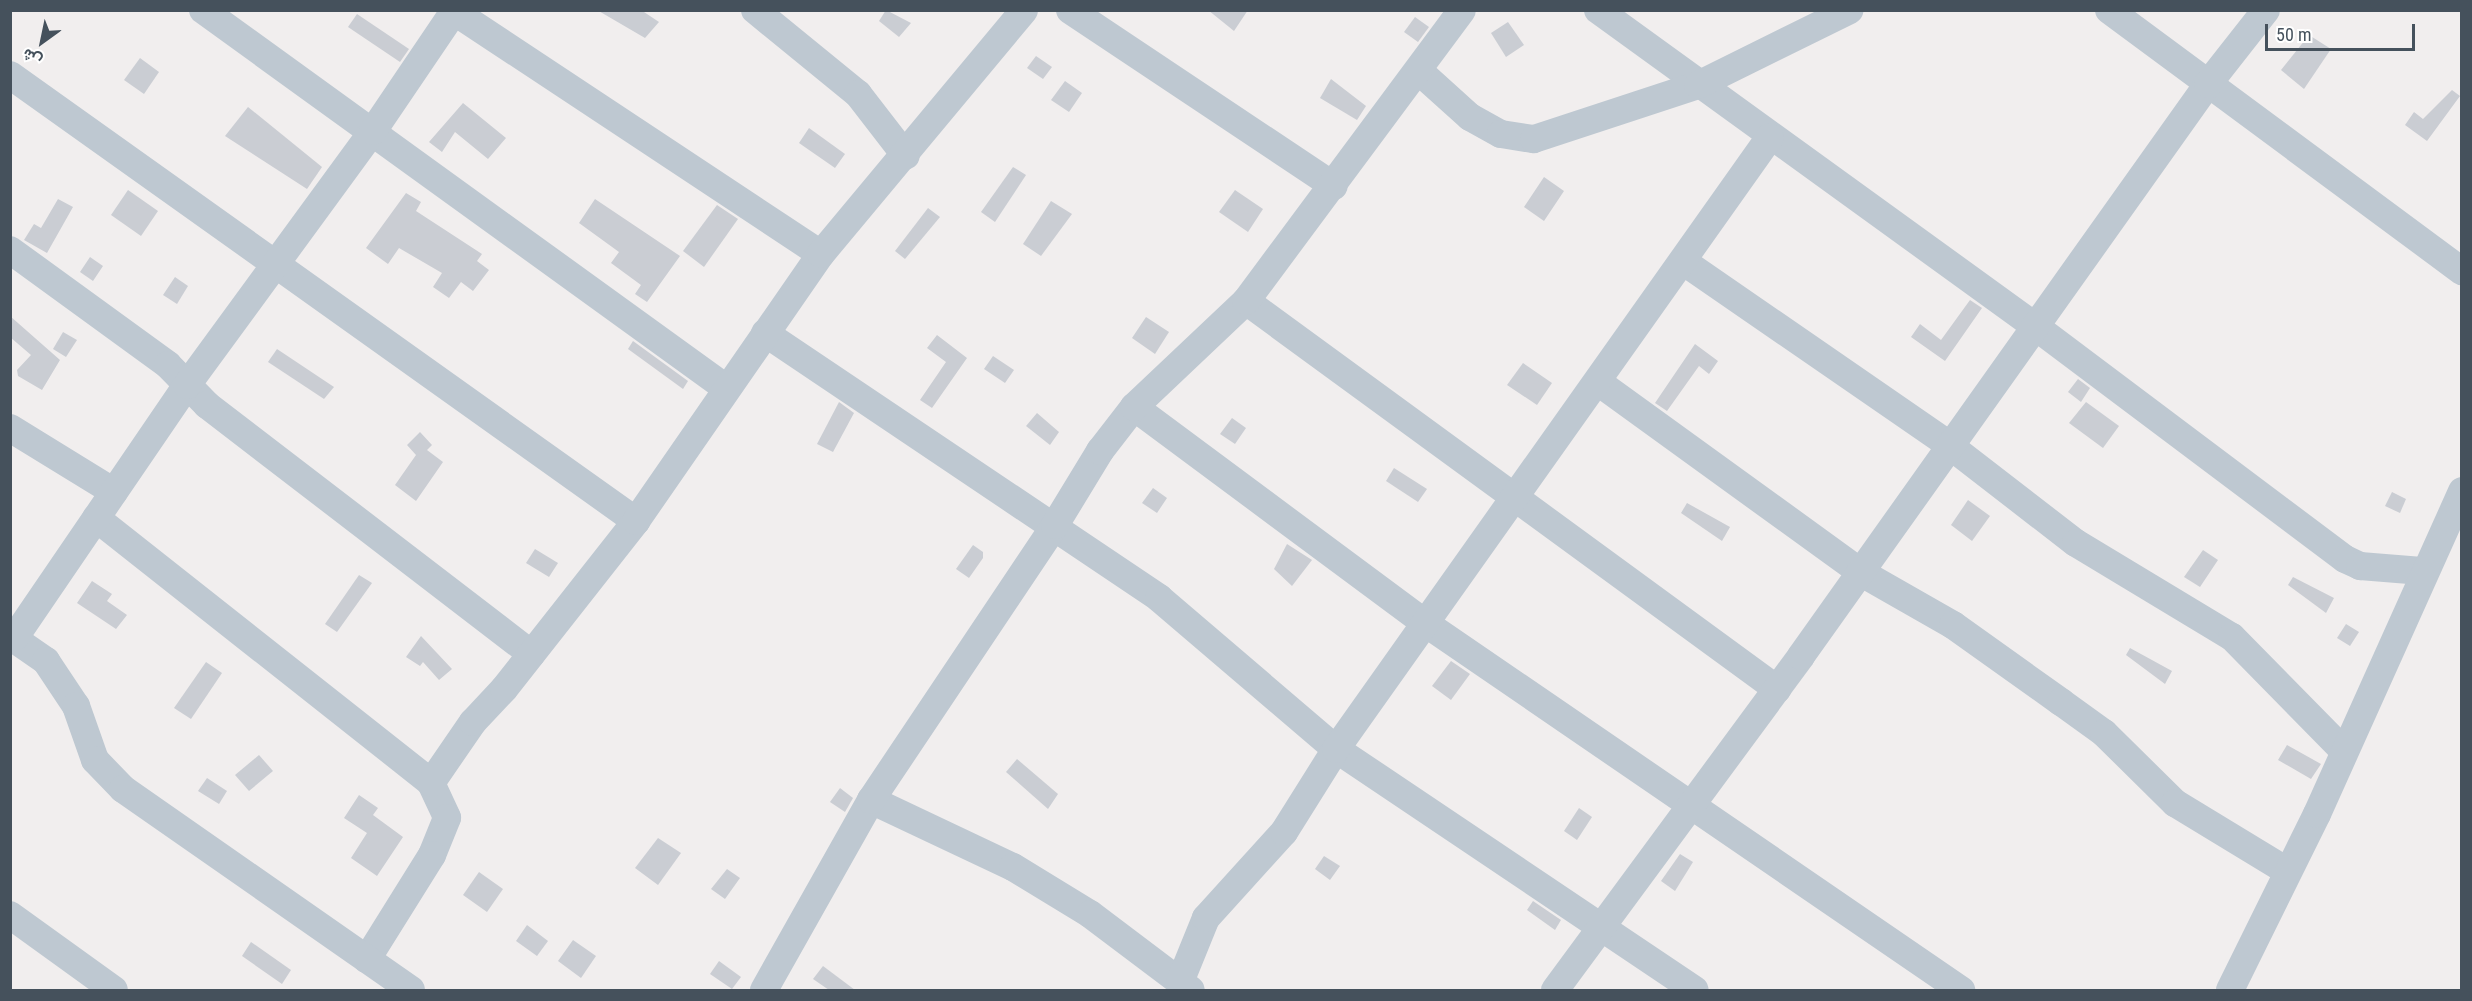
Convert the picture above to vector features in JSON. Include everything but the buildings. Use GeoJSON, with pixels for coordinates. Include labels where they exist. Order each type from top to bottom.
{"type":"FeatureCollection","features":[{"type":"Feature","properties":{"kind":"street"},"geometry":{"type":"LineString","coordinates":[[203,10],[726,388]]}},
{"type":"Feature","properties":{"kind":"street"},"geometry":{"type":"LineString","coordinates":[[431,783],[473,722],[531,654],[636,521],[821,254],[906,156],[1024,10]]}},
{"type":"Feature","properties":{"kind":"street"},"geometry":{"type":"LineString","coordinates":[[1070,10],[1334,186]]}},
{"type":"Feature","properties":{"kind":"street"},"geometry":{"type":"LineString","coordinates":[[764,990],[871,800],[1055,525],[1100,451],[1134,407],[1246,301],[1420,72],[1462,10]]}},
{"type":"Feature","properties":{"kind":"street"},"geometry":{"type":"LineString","coordinates":[[1598,10],[1698,85],[2036,327],[2345,559],[2360,566],[2422,571]]}},
{"type":"Feature","properties":{"kind":"street"},"geometry":{"type":"LineString","coordinates":[[1420,72],[1470,117],[1501,134],[1534,139],[1698,85],[1850,10]]}},
{"type":"Feature","properties":{"kind":"street"},"geometry":{"type":"LineString","coordinates":[[2109,10],[2462,271]]}},
{"type":"Feature","properties":{"kind":"street"},"geometry":{"type":"LineString","coordinates":[[1555,990],[1601,924],[1777,689],[2208,84],[2266,10]]}},
{"type":"Feature","properties":{"kind":"street"},"geometry":{"type":"LineString","coordinates":[[411,990],[123,789],[95,760],[76,706],[46,661],[13,637],[187,385],[373,131],[454,11],[821,254]]}},
{"type":"Feature","properties":{"kind":"street"},"geometry":{"type":"LineString","coordinates":[[761,12],[858,94],[906,156]]}},
{"type":"Feature","properties":{"kind":"street"},"geometry":{"type":"LineString","coordinates":[[10,75],[276,262],[636,521]]}},
{"type":"Feature","properties":{"kind":"street"},"geometry":{"type":"LineString","coordinates":[[871,800],[1013,867],[1090,914],[1185,986],[1206,918],[1284,832],[1336,749],[1684,262],[1770,137]]}},
{"type":"Feature","properties":{"kind":"street"},"geometry":{"type":"LineString","coordinates":[[10,250],[168,365],[187,385],[531,654]]}},
{"type":"Feature","properties":{"kind":"street"},"geometry":{"type":"LineString","coordinates":[[1684,262],[1949,445],[2076,543],[2232,637],[2344,751]]}},
{"type":"Feature","properties":{"kind":"street"},"geometry":{"type":"LineString","coordinates":[[1246,301],[1777,689]]}},
{"type":"Feature","properties":{"kind":"street"},"geometry":{"type":"LineString","coordinates":[[765,333],[1055,525],[1159,598],[1336,749],[1601,924],[1695,990]]}},
{"type":"Feature","properties":{"kind":"street"},"geometry":{"type":"LineString","coordinates":[[1598,382],[1860,572],[1953,625],[2104,733],[2175,802],[2288,871]]}},
{"type":"Feature","properties":{"kind":"street"},"geometry":{"type":"LineString","coordinates":[[1134,407],[1425,623],[1961,990]]}},
{"type":"Feature","properties":{"kind":"street"},"geometry":{"type":"LineString","coordinates":[[10,428],[114,492]]}},
{"type":"Feature","properties":{"kind":"street"},"geometry":{"type":"LineString","coordinates":[[2230,990],[2344,751],[2422,571],[2462,491]]}},
{"type":"Feature","properties":{"kind":"street"},"geometry":{"type":"LineString","coordinates":[[96,518],[431,783],[447,818],[432,855],[368,959]]}},
{"type":"Feature","properties":{"kind":"street"},"geometry":{"type":"LineString","coordinates":[[10,915],[114,990]]}}]}
